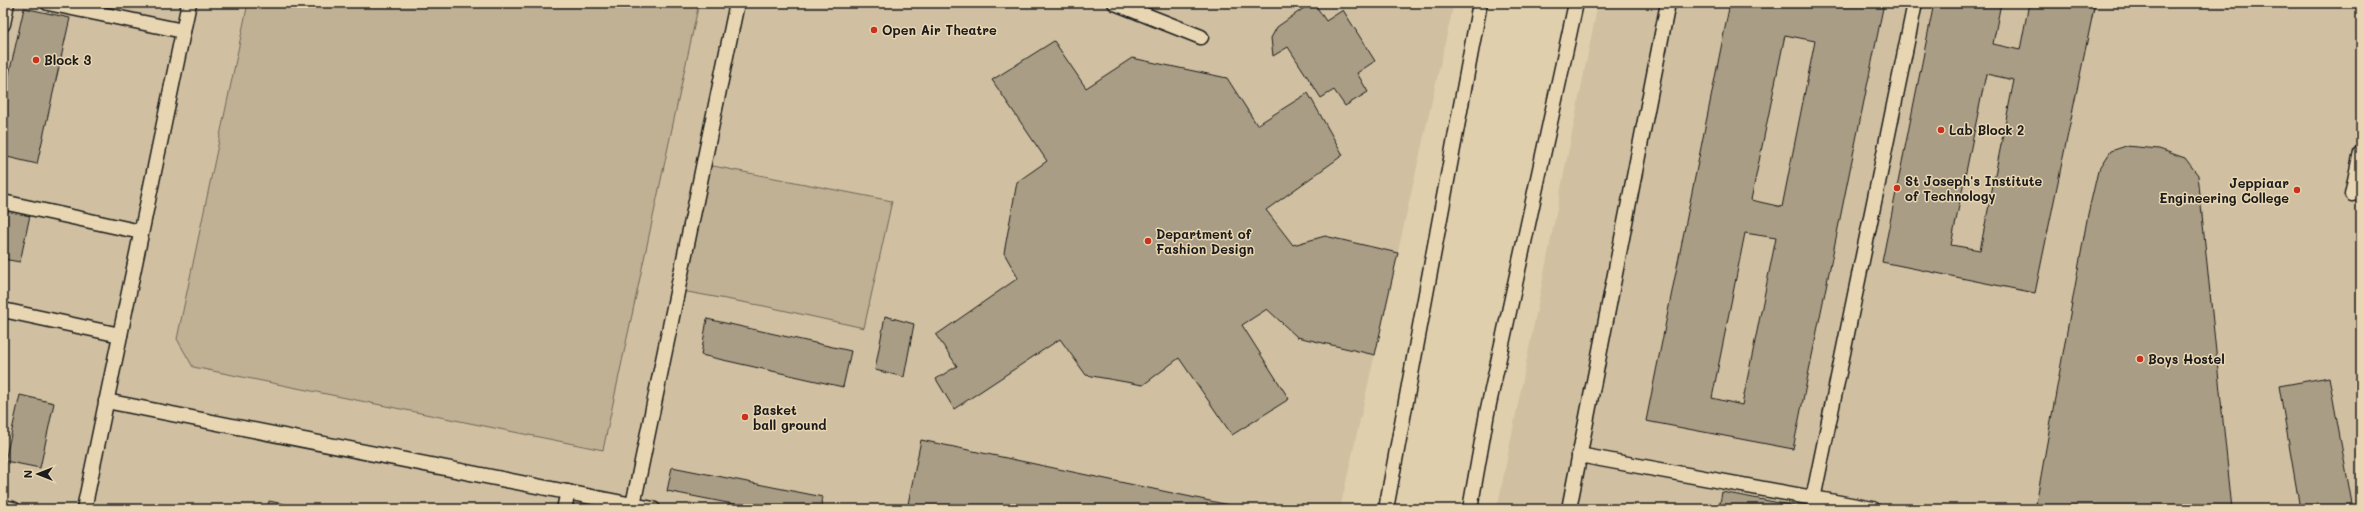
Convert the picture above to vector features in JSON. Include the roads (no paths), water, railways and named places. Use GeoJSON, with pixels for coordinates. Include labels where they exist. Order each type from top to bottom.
{"type":"FeatureCollection","features":[{"type":"Feature","properties":{"kind":"lane"},"geometry":{"type":"LineString","coordinates":[[3,24],[7,3]]}},
{"type":"Feature","properties":{"kind":"lane"},"geometry":{"type":"LineString","coordinates":[[48,3],[183,31]]}},
{"type":"Feature","properties":{"kind":"lane"},"geometry":{"type":"LineString","coordinates":[[84,509],[189,3]]}},
{"type":"Feature","properties":{"kind":"lane"},"geometry":{"type":"LineString","coordinates":[[633,505],[737,3]]}},
{"type":"Feature","properties":{"kind":"lane"},"geometry":{"type":"LineString","coordinates":[[1115,3],[1201,37]]}},
{"type":"Feature","properties":{"kind":"lane"},"geometry":{"type":"LineString","coordinates":[[1386,509],[1480,3]]}},
{"type":"Feature","properties":{"kind":"lane"},"geometry":{"type":"LineString","coordinates":[[1470,509],[1489,405],[1576,3]]}},
{"type":"Feature","properties":{"kind":"lane"},"geometry":{"type":"LineString","coordinates":[[1569,509],[1668,3]]}},
{"type":"Feature","properties":{"kind":"lane"},"geometry":{"type":"LineString","coordinates":[[1813,499],[1915,3]]}},
{"type":"Feature","properties":{"kind":"lane"},"geometry":{"type":"LineString","coordinates":[[2352,194],[2361,152]]}},
{"type":"Feature","properties":{"kind":"lane"},"geometry":{"type":"LineString","coordinates":[[3,202],[141,232]]}},
{"type":"Feature","properties":{"kind":"lane"},"geometry":{"type":"LineString","coordinates":[[3,310],[120,335]]}},
{"type":"Feature","properties":{"kind":"lane"},"geometry":{"type":"LineString","coordinates":[[106,401],[653,509]]}},
{"type":"Feature","properties":{"kind":"lane"},"geometry":{"type":"LineString","coordinates":[[1579,455],[1873,509]]}},
{"type":"Feature","properties":{"kind":"lane"},"geometry":{"type":"LineString","coordinates":[[564,509],[568,492]]}},
{"type":"Feature","properties":{"kind":"lane"},"geometry":{"type":"LineString","coordinates":[[3,507],[13,509]]}},
{"type":"Feature","properties":{"kind":"place","name":"Open Air Theatre"},"geometry":{"type":"Point","coordinates":[874,30]}},
{"type":"Feature","properties":{"kind":"place","name":"Block 3"},"geometry":{"type":"Point","coordinates":[36,60]}},
{"type":"Feature","properties":{"kind":"place","name":"Lab Block 2"},"geometry":{"type":"Point","coordinates":[1941,130]}},
{"type":"Feature","properties":{"kind":"place","name":"St Joseph's Institute of Technology"},"geometry":{"type":"Point","coordinates":[1897,188]}},
{"type":"Feature","properties":{"kind":"place","name":"Jeppiaar Engineering College"},"geometry":{"type":"Point","coordinates":[2297,190]}},
{"type":"Feature","properties":{"kind":"place","name":"Department of Fashion Design"},"geometry":{"type":"Point","coordinates":[1148,241]}},
{"type":"Feature","properties":{"kind":"place","name":"Boys Hostel"},"geometry":{"type":"Point","coordinates":[2140,359]}},
{"type":"Feature","properties":{"kind":"place","name":"Basket ball ground"},"geometry":{"type":"Point","coordinates":[745,417]}}]}
